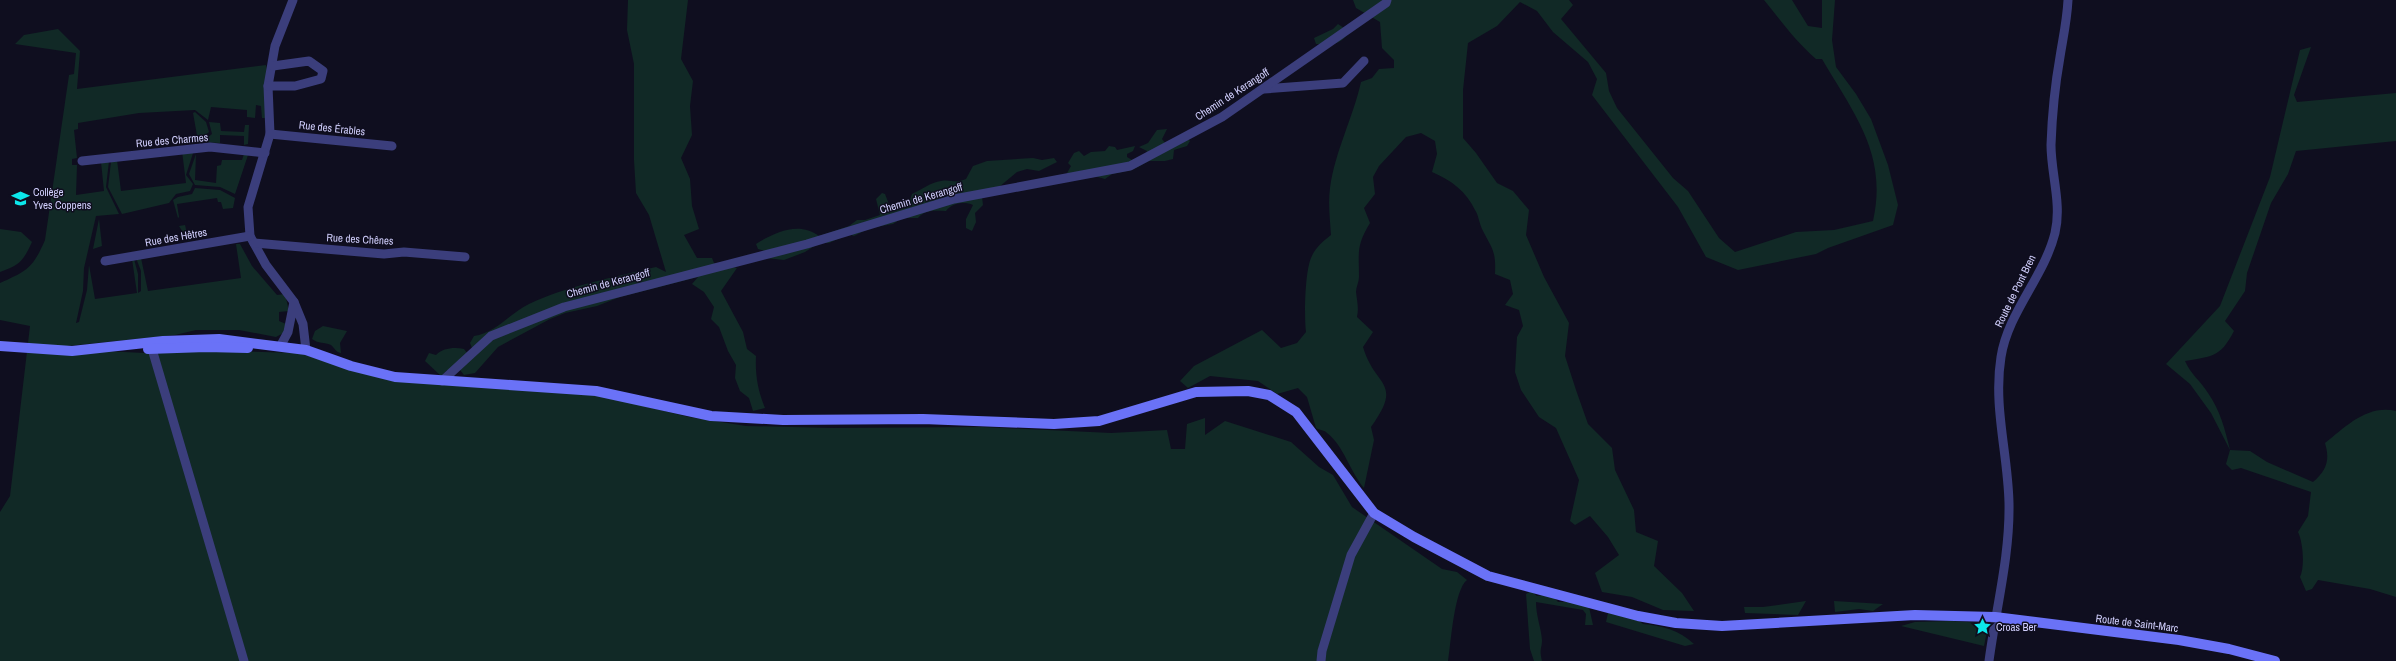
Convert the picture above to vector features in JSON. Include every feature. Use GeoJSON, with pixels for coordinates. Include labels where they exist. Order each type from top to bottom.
{"type":"FeatureCollection","features":[{"type":"Feature","properties":{"kind":"street"},"geometry":{"type":"LineString","coordinates":[[293,0],[275,46],[268,86],[270,134],[248,207],[252,240],[266,265],[294,302],[303,324],[306,350]]}},
{"type":"Feature","properties":{"kind":"street","name":"Chemin de Kerangoff"},"geometry":{"type":"LineString","coordinates":[[442,380],[491,336],[564,307],[807,244],[954,199],[1130,166],[1222,117],[1386,3],[1387,0]]}},
{"type":"Feature","properties":{"kind":"street","name":"Route de Pont Bren"},"geometry":{"type":"LineString","coordinates":[[1989,661],[1995,616],[2003,579],[2008,536],[2008,487],[1998,392],[2001,356],[2010,325],[2036,275],[2055,233],[2056,199],[2051,146],[2059,58],[2067,20],[2068,0]]}},
{"type":"Feature","properties":{"kind":"street"},"geometry":{"type":"LineString","coordinates":[[268,86],[295,86],[321,79],[323,71],[309,61],[272,66]]}},
{"type":"Feature","properties":{"kind":"street"},"geometry":{"type":"LineString","coordinates":[[1263,89],[1343,83],[1364,61]]}},
{"type":"Feature","properties":{"kind":"street","name":"Rue des Érables"},"geometry":{"type":"LineString","coordinates":[[270,134],[392,146]]}},
{"type":"Feature","properties":{"kind":"street","name":"Rue des Charmes"},"geometry":{"type":"LineString","coordinates":[[82,161],[210,147],[265,153]]}},
{"type":"Feature","properties":{"kind":"street","name":"Rue des Chênes"},"geometry":{"type":"LineString","coordinates":[[252,240],[384,254],[404,252],[466,257]]}},
{"type":"Feature","properties":{"kind":"street","name":"Rue des Hêtres"},"geometry":{"type":"LineString","coordinates":[[106,261],[252,240]]}},
{"type":"Feature","properties":{"kind":"street"},"geometry":{"type":"LineString","coordinates":[[281,346],[288,332],[294,302]]}},
{"type":"Feature","properties":{"kind":"street"},"geometry":{"type":"LineString","coordinates":[[0,346],[72,351],[163,341],[219,339],[306,350],[351,366],[395,377],[596,391],[711,416],[783,420],[922,419],[1054,424],[1099,421],[1196,392],[1248,391],[1269,395],[1296,412],[1374,513],[1351,555],[1322,651],[1322,661]]}},
{"type":"Feature","properties":{"kind":"street"},"geometry":{"type":"LineString","coordinates":[[102,348],[140,350],[206,347],[306,350]]}},
{"type":"Feature","properties":{"kind":"street"},"geometry":{"type":"LineString","coordinates":[[152,349],[244,661]]}},
{"type":"Feature","properties":{"kind":"street","name":"Route de Saint-Marc"},"geometry":{"type":"LineString","coordinates":[[1374,513],[1414,537],[1488,576],[1653,619],[1722,626],[1915,615],[1995,616],[2179,640],[2229,649],[2274,661]]}},
{"type":"Feature","properties":{"kind":"green space"},"geometry":{"type":"Polygon","coordinates":[[[628,0],[688,0],[681,59],[693,81],[690,106],[692,135],[681,158],[690,179],[692,206],[699,229],[684,235],[697,258],[712,258],[714,263],[737,268],[721,291],[743,332],[747,349],[756,356],[756,370],[760,395],[765,408],[753,411],[749,398],[740,391],[735,378],[736,365],[728,351],[719,327],[711,319],[714,307],[704,292],[692,284],[698,277],[620,297],[597,306],[565,313],[550,319],[498,347],[475,373],[464,375],[460,370],[447,370],[441,376],[425,361],[429,353],[436,355],[449,349],[464,349],[467,353],[472,348],[470,343],[474,336],[496,327],[529,304],[559,292],[591,282],[656,267],[666,272],[649,215],[636,193],[634,160],[634,64],[627,30],[628,0]]]}},
{"type":"Feature","properties":{"kind":"green space"},"geometry":{"type":"Polygon","coordinates":[[[1353,0],[1569,0],[1573,5],[1561,19],[1606,73],[1609,91],[1617,108],[1673,178],[1688,191],[1719,238],[1735,252],[1796,232],[1834,230],[1873,221],[1876,197],[1876,175],[1872,155],[1856,117],[1822,59],[1816,59],[1802,46],[1764,0],[1792,0],[1808,26],[1822,28],[1822,0],[1835,0],[1832,40],[1836,67],[1856,94],[1871,119],[1888,165],[1898,205],[1893,225],[1828,248],[1816,254],[1738,270],[1706,257],[1678,207],[1592,95],[1597,79],[1588,62],[1553,32],[1537,11],[1520,2],[1497,26],[1468,43],[1463,90],[1463,138],[1476,153],[1497,183],[1513,191],[1529,210],[1526,235],[1544,277],[1569,323],[1565,356],[1588,424],[1612,448],[1615,470],[1634,510],[1636,532],[1658,541],[1654,566],[1682,593],[1694,611],[1663,610],[1632,597],[1602,592],[1595,573],[1619,555],[1608,537],[1590,516],[1575,525],[1570,521],[1579,480],[1556,428],[1539,417],[1521,390],[1515,372],[1517,337],[1523,326],[1519,310],[1505,305],[1513,294],[1510,280],[1495,274],[1493,251],[1476,212],[1467,197],[1452,183],[1432,172],[1437,154],[1435,141],[1421,133],[1406,137],[1379,166],[1373,177],[1375,194],[1364,208],[1370,223],[1362,238],[1359,249],[1359,279],[1356,288],[1358,308],[1357,317],[1373,332],[1363,347],[1368,360],[1384,385],[1386,392],[1385,401],[1381,412],[1371,427],[1374,440],[1364,488],[1333,438],[1325,431],[1316,428],[1307,397],[1298,388],[1277,394],[1258,381],[1210,376],[1188,388],[1180,381],[1194,366],[1262,330],[1281,348],[1297,343],[1306,332],[1305,316],[1307,273],[1313,254],[1322,242],[1331,235],[1329,200],[1332,174],[1361,82],[1372,78],[1379,69],[1394,68],[1394,60],[1382,48],[1380,22],[1356,8],[1353,0]]]}},
{"type":"Feature","properties":{"kind":"green space"},"geometry":{"type":"Polygon","coordinates":[[[1338,24],[1344,28],[1346,36],[1343,40],[1332,44],[1316,44],[1314,38],[1333,29],[1338,24]]]}},
{"type":"Feature","properties":{"kind":"green space"},"geometry":{"type":"Polygon","coordinates":[[[58,29],[80,51],[77,89],[266,65],[267,70],[265,118],[262,118],[261,106],[256,105],[255,118],[247,117],[247,110],[211,107],[208,120],[195,110],[139,113],[78,123],[78,129],[74,130],[77,158],[72,159],[72,165],[77,165],[76,195],[104,191],[101,162],[109,161],[106,187],[119,214],[96,216],[84,268],[83,291],[76,323],[79,322],[87,290],[89,265],[95,299],[137,293],[132,259],[134,259],[138,274],[138,293],[141,291],[141,271],[136,258],[141,258],[148,291],[241,278],[236,244],[240,244],[252,266],[277,295],[285,294],[289,311],[279,312],[279,321],[286,324],[285,332],[276,337],[239,330],[196,330],[175,335],[67,346],[103,351],[144,353],[202,350],[298,353],[352,369],[594,394],[689,417],[746,426],[832,428],[982,427],[1111,433],[1167,430],[1171,449],[1185,449],[1187,424],[1205,418],[1205,435],[1225,421],[1291,442],[1319,467],[1333,475],[1352,507],[1442,569],[1457,572],[1467,580],[1459,594],[1456,605],[1448,661],[0,661],[0,512],[10,496],[30,326],[0,320],[0,283],[28,268],[37,257],[45,240],[69,75],[74,74],[76,53],[15,44],[24,35],[58,29]]]}},
{"type":"Feature","properties":{"kind":"green space"},"geometry":{"type":"Polygon","coordinates":[[[2311,47],[2294,95],[2297,102],[2396,93],[2396,141],[2296,151],[2288,174],[2271,203],[2247,273],[2245,291],[2225,321],[2234,331],[2229,340],[2219,351],[2209,356],[2185,361],[2216,406],[2224,427],[2230,450],[2211,413],[2190,384],[2166,364],[2220,306],[2270,177],[2300,50],[2311,47]]]}},
{"type":"Feature","properties":{"kind":"green space"},"geometry":{"type":"Polygon","coordinates":[[[195,112],[206,122],[209,132],[198,141],[193,113],[195,112]]]}},
{"type":"Feature","properties":{"kind":"green space"},"geometry":{"type":"Polygon","coordinates":[[[209,122],[220,123],[221,131],[244,132],[245,125],[249,125],[248,144],[244,145],[244,136],[220,135],[220,143],[202,142],[212,134],[209,122]]]}},
{"type":"Feature","properties":{"kind":"green space"},"geometry":{"type":"Polygon","coordinates":[[[1167,129],[1162,139],[1165,143],[1182,135],[1190,141],[1187,146],[1174,150],[1173,159],[1165,161],[1149,161],[1132,170],[1112,174],[1105,179],[1091,175],[1066,175],[1071,166],[1068,163],[1074,153],[1079,151],[1084,156],[1091,152],[1105,151],[1109,146],[1115,147],[1117,150],[1135,146],[1133,151],[1127,154],[1127,157],[1132,160],[1145,155],[1147,151],[1139,147],[1148,143],[1157,130],[1167,129]]]}},
{"type":"Feature","properties":{"kind":"green space"},"geometry":{"type":"Polygon","coordinates":[[[194,150],[186,175],[193,184],[190,191],[176,194],[169,203],[122,214],[108,187],[111,162],[117,160],[121,191],[186,183],[182,151],[194,150]]]}},
{"type":"Feature","properties":{"kind":"green space"},"geometry":{"type":"Polygon","coordinates":[[[196,154],[195,180],[216,183],[217,166],[221,165],[222,160],[242,160],[244,154],[248,155],[235,194],[220,187],[195,185],[189,174],[196,154]]]}},
{"type":"Feature","properties":{"kind":"green space"},"geometry":{"type":"Polygon","coordinates":[[[1033,158],[1042,160],[1054,158],[1057,162],[1039,171],[1027,169],[1017,172],[999,187],[982,197],[983,205],[975,213],[976,222],[972,231],[966,228],[966,219],[973,205],[962,203],[951,206],[946,211],[927,212],[918,218],[902,218],[893,224],[870,228],[854,236],[849,234],[829,243],[819,243],[805,252],[784,260],[766,258],[765,251],[758,249],[756,244],[779,232],[787,230],[803,229],[819,236],[849,226],[857,220],[865,220],[880,215],[876,199],[882,193],[885,194],[890,207],[897,208],[909,203],[912,194],[934,183],[966,179],[973,166],[987,161],[1033,158]]]}},
{"type":"Feature","properties":{"kind":"green space"},"geometry":{"type":"Polygon","coordinates":[[[195,188],[220,190],[235,198],[233,208],[223,209],[221,202],[218,202],[217,198],[177,204],[178,218],[173,200],[178,197],[192,194],[195,188]]]}},
{"type":"Feature","properties":{"kind":"green space"},"geometry":{"type":"Polygon","coordinates":[[[99,219],[102,246],[93,249],[99,219]]]}},
{"type":"Feature","properties":{"kind":"green space"},"geometry":{"type":"Polygon","coordinates":[[[185,225],[189,242],[179,226],[185,225]]]}},
{"type":"Feature","properties":{"kind":"green space"},"geometry":{"type":"Polygon","coordinates":[[[0,229],[21,232],[32,242],[20,262],[0,272],[0,229]]]}},
{"type":"Feature","properties":{"kind":"green space"},"geometry":{"type":"Polygon","coordinates":[[[323,326],[347,331],[340,343],[341,353],[336,351],[331,345],[317,342],[312,339],[315,331],[323,326]]]}},
{"type":"Feature","properties":{"kind":"green space"},"geometry":{"type":"Polygon","coordinates":[[[2376,411],[2396,411],[2396,597],[2370,589],[2318,580],[2312,589],[2306,591],[2300,577],[2302,573],[2303,554],[2298,532],[2308,516],[2311,492],[2241,468],[2232,470],[2226,464],[2230,450],[2250,451],[2267,462],[2313,482],[2318,478],[2326,464],[2327,455],[2325,443],[2358,418],[2376,411]]]}},
{"type":"Feature","properties":{"kind":"green space"},"geometry":{"type":"Polygon","coordinates":[[[1531,591],[1537,596],[1551,596],[1558,602],[1572,602],[1589,607],[1593,625],[1585,625],[1586,614],[1583,610],[1536,602],[1542,640],[1542,661],[1534,661],[1530,649],[1526,594],[1531,591]]]}},
{"type":"Feature","properties":{"kind":"green space"},"geometry":{"type":"Polygon","coordinates":[[[1806,601],[1798,615],[1745,613],[1744,607],[1763,607],[1806,601]]]}},
{"type":"Feature","properties":{"kind":"green space"},"geometry":{"type":"Polygon","coordinates":[[[1834,601],[1883,604],[1873,611],[1859,609],[1835,612],[1834,601]]]}},
{"type":"Feature","properties":{"kind":"green space"},"geometry":{"type":"Polygon","coordinates":[[[1608,613],[1638,620],[1643,624],[1657,626],[1677,632],[1694,644],[1685,646],[1606,622],[1608,613]]]}},
{"type":"Feature","properties":{"kind":"green space"},"geometry":{"type":"Polygon","coordinates":[[[1951,621],[1984,623],[1988,626],[1984,646],[1901,626],[1915,622],[1951,621]]]}},
{"type":"Feature","properties":{"kind":"place","name":"Collège Yves Coppens"},"geometry":{"type":"Point","coordinates":[20,198]}},
{"type":"Feature","properties":{"kind":"place","name":"Croas Ber"},"geometry":{"type":"Point","coordinates":[1983,627]}}]}
